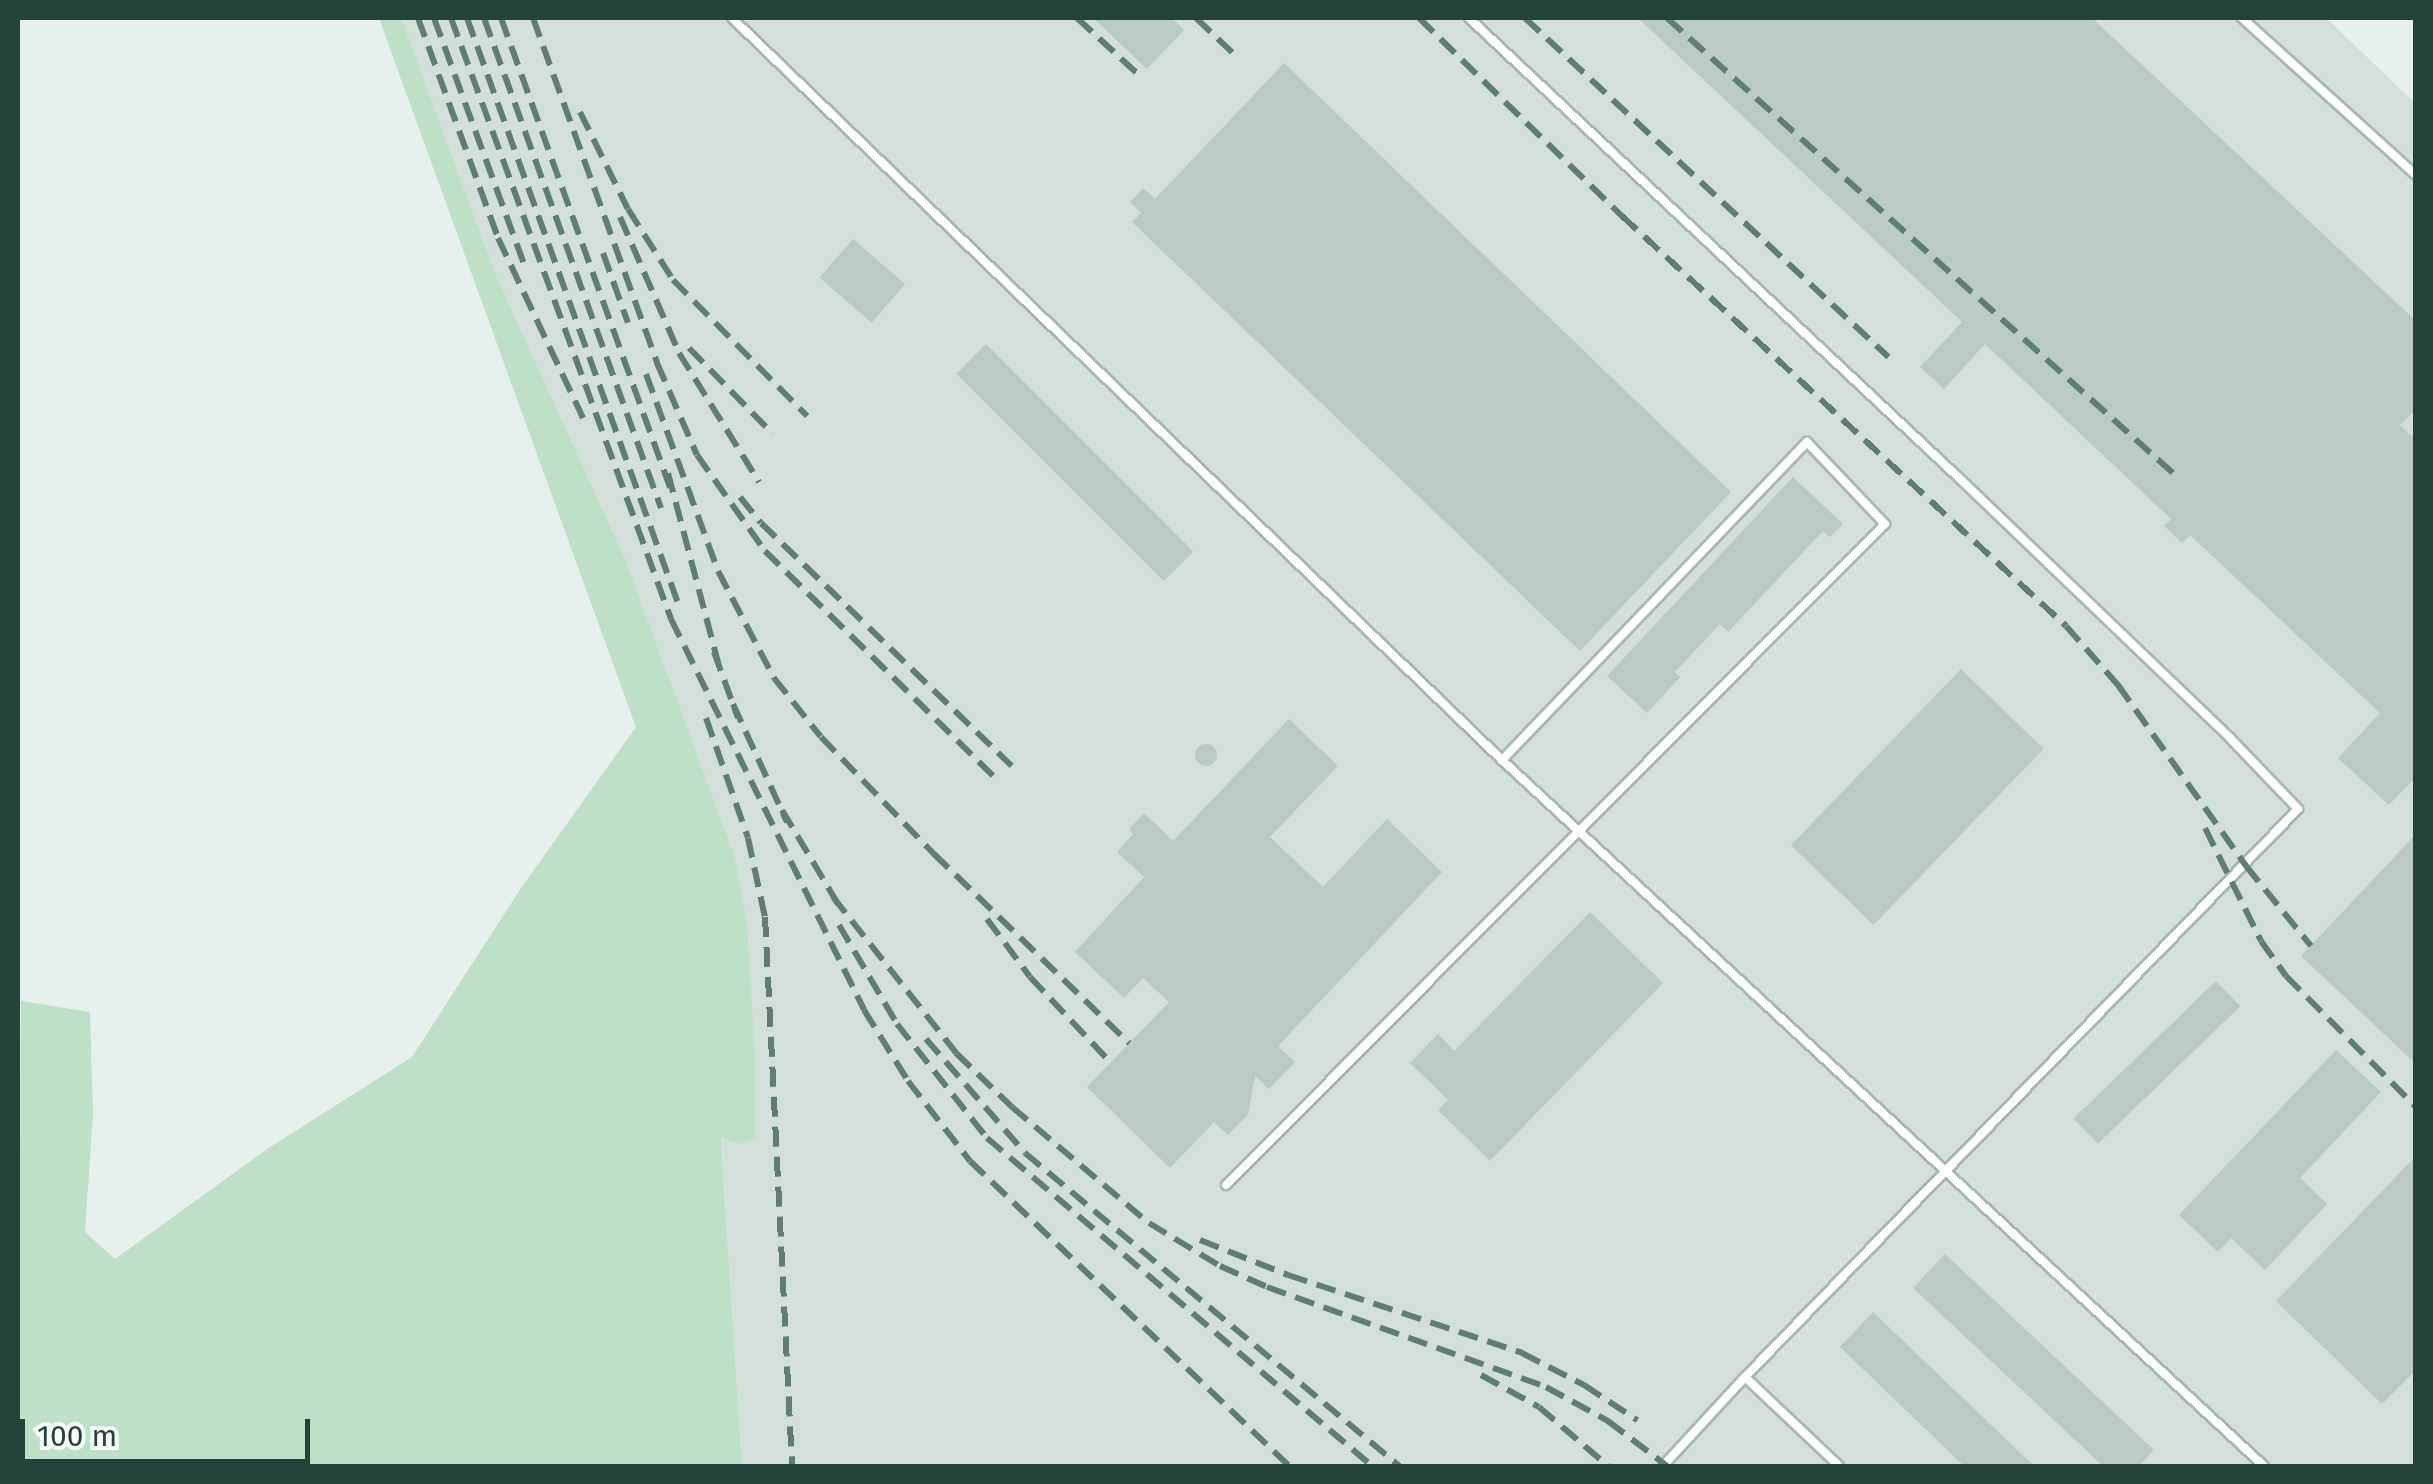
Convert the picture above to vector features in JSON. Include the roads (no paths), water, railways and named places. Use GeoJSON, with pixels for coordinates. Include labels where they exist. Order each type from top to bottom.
{"type":"FeatureCollection","features":[{"type":"Feature","properties":{"kind":"lane"},"geometry":{"type":"LineString","coordinates":[[732,18],[1502,760],[2264,1466]]}},
{"type":"Feature","properties":{"kind":"lane"},"geometry":{"type":"LineString","coordinates":[[1470,18],[1958,476],[2230,738],[2298,809],[1946,1168],[1663,1466]]}},
{"type":"Feature","properties":{"kind":"lane"},"geometry":{"type":"LineString","coordinates":[[2242,18],[2416,175]]}},
{"type":"Feature","properties":{"kind":"lane"},"geometry":{"type":"LineString","coordinates":[[1226,1185],[1885,524],[1806,442],[1502,760]]}},
{"type":"Feature","properties":{"kind":"lane"},"geometry":{"type":"LineString","coordinates":[[1745,1376],[1839,1466]]}},
{"type":"Feature","properties":{"kind":"railway"},"geometry":{"type":"LineString","coordinates":[[418,18],[498,238],[583,418]]}},
{"type":"Feature","properties":{"kind":"railway"},"geometry":{"type":"LineString","coordinates":[[434,18],[525,267]]}},
{"type":"Feature","properties":{"kind":"railway"},"geometry":{"type":"LineString","coordinates":[[451,18],[671,619],[864,1010],[908,1081],[970,1161],[1289,1466]]}},
{"type":"Feature","properties":{"kind":"railway"},"geometry":{"type":"LineString","coordinates":[[467,18],[679,606]]}},
{"type":"Feature","properties":{"kind":"railway"},"geometry":{"type":"LineString","coordinates":[[484,18],[661,508]]}},
{"type":"Feature","properties":{"kind":"railway"},"geometry":{"type":"LineString","coordinates":[[501,18],[670,488]]}},
{"type":"Feature","properties":{"kind":"railway"},"geometry":{"type":"LineString","coordinates":[[533,18],[657,363],[697,455],[765,551],[996,779]]}},
{"type":"Feature","properties":{"kind":"railway"},"geometry":{"type":"LineString","coordinates":[[1077,18],[1138,74]]}},
{"type":"Feature","properties":{"kind":"railway"},"geometry":{"type":"LineString","coordinates":[[1196,18],[1236,56]]}},
{"type":"Feature","properties":{"kind":"railway"},"geometry":{"type":"LineString","coordinates":[[1419,18],[1622,216],[2066,626],[2118,685],[2246,866],[2311,946]]}},
{"type":"Feature","properties":{"kind":"railway"},"geometry":{"type":"LineString","coordinates":[[1525,18],[1889,357]]}},
{"type":"Feature","properties":{"kind":"railway"},"geometry":{"type":"LineString","coordinates":[[1667,18],[2174,474]]}},
{"type":"Feature","properties":{"kind":"railway"},"geometry":{"type":"LineString","coordinates":[[580,112],[628,209],[673,280],[807,416]]}},
{"type":"Feature","properties":{"kind":"railway"},"geometry":{"type":"LineString","coordinates":[[620,217],[679,353],[759,482]]}},
{"type":"Feature","properties":{"kind":"railway"},"geometry":{"type":"LineString","coordinates":[[603,253],[628,323]]}},
{"type":"Feature","properties":{"kind":"railway"},"geometry":{"type":"LineString","coordinates":[[689,348],[773,434]]}},
{"type":"Feature","properties":{"kind":"railway"},"geometry":{"type":"LineString","coordinates":[[646,374],[718,571],[774,678],[821,737],[934,854],[1129,1043]]}},
{"type":"Feature","properties":{"kind":"railway"},"geometry":{"type":"LineString","coordinates":[[668,473],[718,662]]}},
{"type":"Feature","properties":{"kind":"railway"},"geometry":{"type":"LineString","coordinates":[[740,497],[761,523],[1012,766]]}},
{"type":"Feature","properties":{"kind":"railway"},"geometry":{"type":"LineString","coordinates":[[714,652],[738,718]]}},
{"type":"Feature","properties":{"kind":"railway"},"geometry":{"type":"LineString","coordinates":[[733,704],[787,822]]}},
{"type":"Feature","properties":{"kind":"railway"},"geometry":{"type":"LineString","coordinates":[[706,718],[748,838],[765,917],[792,1466]]}},
{"type":"Feature","properties":{"kind":"railway"},"geometry":{"type":"LineString","coordinates":[[782,810],[841,909]]}},
{"type":"Feature","properties":{"kind":"railway"},"geometry":{"type":"LineString","coordinates":[[2205,828],[2261,941],[2286,976],[2416,1107]]}},
{"type":"Feature","properties":{"kind":"railway"},"geometry":{"type":"LineString","coordinates":[[833,897],[956,1053],[1012,1107],[1149,1223],[1220,1266],[1267,1287],[1546,1387],[1608,1421],[1667,1466]]}},
{"type":"Feature","properties":{"kind":"railway"},"geometry":{"type":"LineString","coordinates":[[987,919],[1030,977],[1110,1062]]}},
{"type":"Feature","properties":{"kind":"railway"},"geometry":{"type":"LineString","coordinates":[[839,925],[897,1024],[987,1138],[1372,1466]]}},
{"type":"Feature","properties":{"kind":"railway"},"geometry":{"type":"LineString","coordinates":[[926,1039],[1025,1153],[1400,1466]]}},
{"type":"Feature","properties":{"kind":"railway"},"geometry":{"type":"LineString","coordinates":[[1200,1240],[1288,1275],[1522,1353],[1584,1385],[1637,1420]]}},
{"type":"Feature","properties":{"kind":"railway"},"geometry":{"type":"LineString","coordinates":[[1481,1375],[1539,1407],[1608,1466]]}}]}
